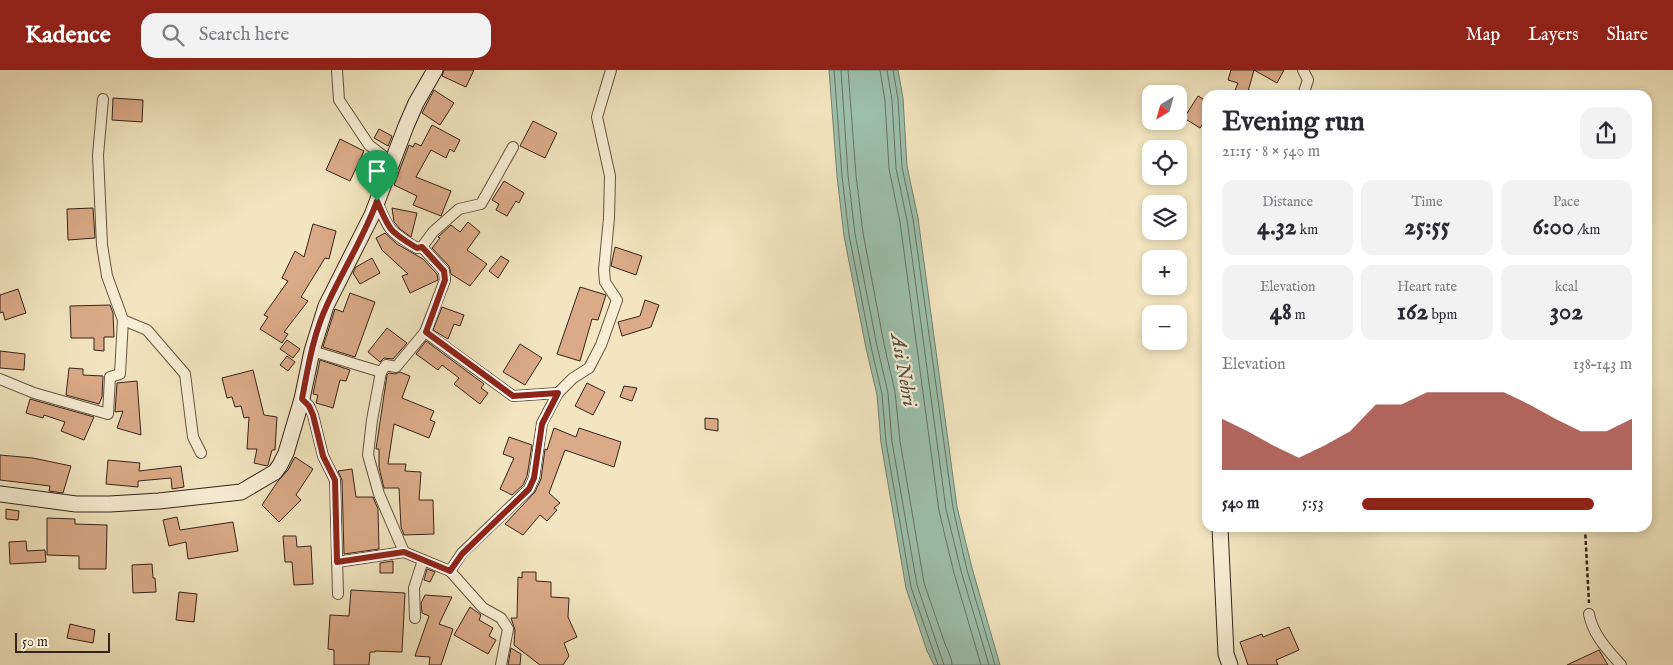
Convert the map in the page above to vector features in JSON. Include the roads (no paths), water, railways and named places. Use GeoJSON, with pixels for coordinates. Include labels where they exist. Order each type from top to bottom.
{"type":"FeatureCollection","features":[{"type":"Feature","properties":{"kind":"main road"},"geometry":{"type":"LineString","coordinates":[[0,494],[76,504],[159,501],[241,492],[275,472],[286,454],[302,399],[312,351],[326,306],[363,234],[416,103],[435,70]]}},
{"type":"Feature","properties":{"kind":"main road"},"geometry":{"type":"LineString","coordinates":[[1220,532],[1226,654],[1230,665]]}},
{"type":"Feature","properties":{"kind":"street"},"geometry":{"type":"LineString","coordinates":[[337,70],[340,100],[369,145],[391,162]]}},
{"type":"Feature","properties":{"kind":"street"},"geometry":{"type":"LineString","coordinates":[[450,571],[462,554],[529,489],[534,478],[542,424],[558,393],[573,378],[589,368],[601,345],[617,300],[606,282],[604,270],[609,218],[610,176],[597,117],[610,70]]}},
{"type":"Feature","properties":{"kind":"street"},"geometry":{"type":"LineString","coordinates":[[1303,70],[1308,80],[1305,90]]}},
{"type":"Feature","properties":{"kind":"street"},"geometry":{"type":"LineString","coordinates":[[0,380],[34,393],[108,414],[110,377],[120,374],[123,320],[107,276],[102,246],[98,155],[103,99]]}},
{"type":"Feature","properties":{"kind":"street"},"geometry":{"type":"LineString","coordinates":[[377,201],[386,223],[394,233],[417,248],[422,247],[433,232],[459,209],[481,204],[513,147]]}},
{"type":"Feature","properties":{"kind":"street"},"geometry":{"type":"LineString","coordinates":[[404,552],[380,494],[368,455],[381,372],[386,365],[396,367],[426,332],[445,280],[444,271],[422,247]]}},
{"type":"Feature","properties":{"kind":"street"},"geometry":{"type":"LineString","coordinates":[[123,320],[147,330],[185,374],[193,437],[201,453]]}},
{"type":"Feature","properties":{"kind":"street"},"geometry":{"type":"LineString","coordinates":[[426,332],[513,396],[558,393]]}},
{"type":"Feature","properties":{"kind":"street"},"geometry":{"type":"LineString","coordinates":[[312,351],[381,372]]}},
{"type":"Feature","properties":{"kind":"street"},"geometry":{"type":"LineString","coordinates":[[302,399],[309,406],[313,415],[323,456],[335,480],[338,594]]}},
{"type":"Feature","properties":{"kind":"street"},"geometry":{"type":"LineString","coordinates":[[337,562],[404,552],[450,571],[483,608],[501,618],[508,629],[501,665]]}},
{"type":"Feature","properties":{"kind":"street"},"geometry":{"type":"LineString","coordinates":[[415,618],[414,588],[423,560]]}},
{"type":"Feature","properties":{"kind":"street"},"geometry":{"type":"LineString","coordinates":[[1589,614],[1592,626],[1604,646],[1621,665]]}},
{"type":"Feature","properties":{"kind":"water","name":"Asi Nehri"},"geometry":{"type":"Polygon","coordinates":[[[829,70],[898,70],[903,98],[907,166],[918,218],[957,507],[972,568],[1000,665],[934,665],[927,651],[906,588],[881,443],[877,395],[844,236],[837,176],[829,70]]]}}]}
